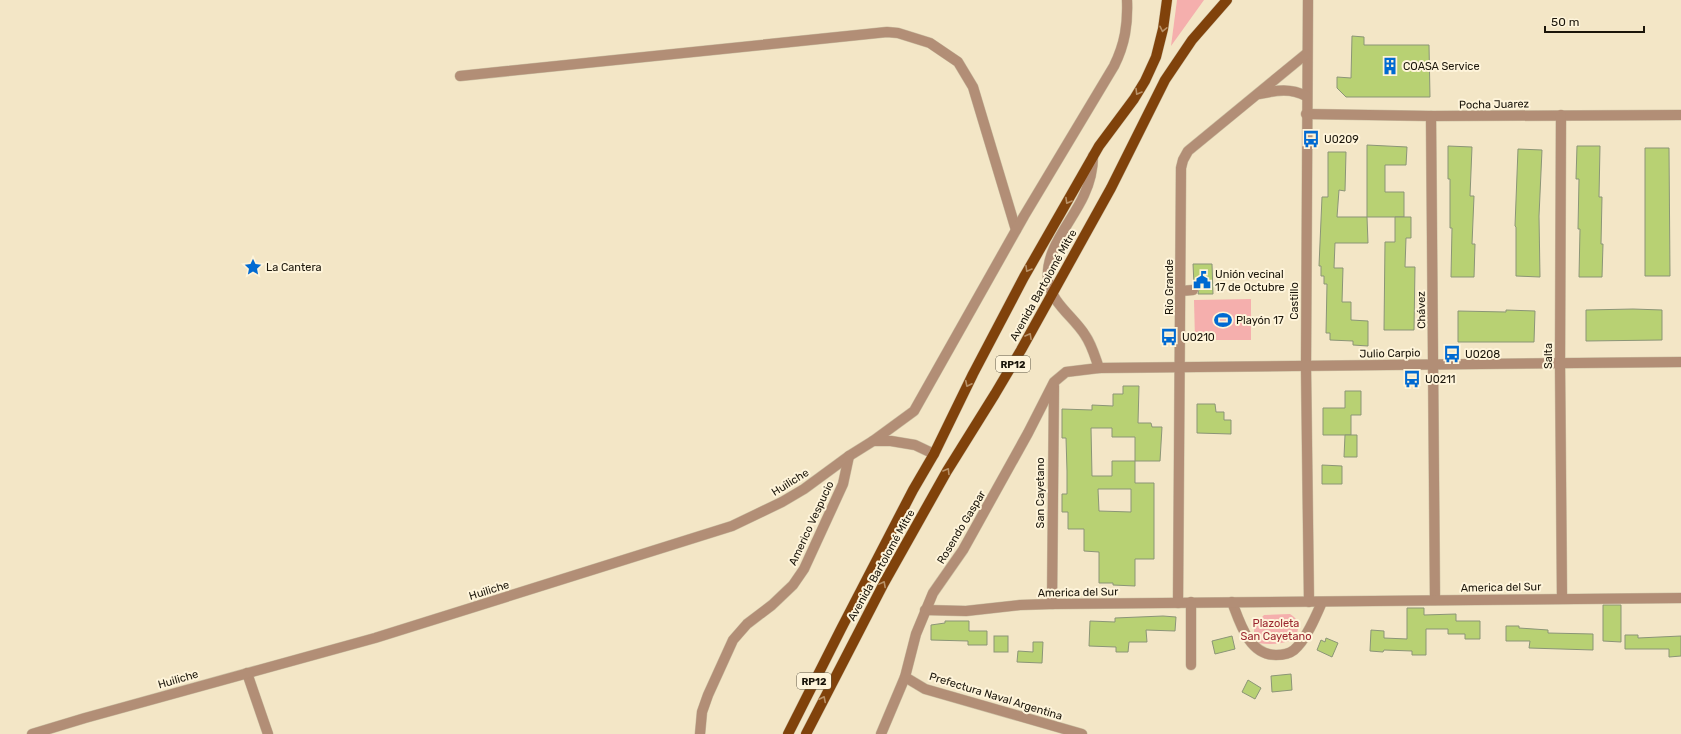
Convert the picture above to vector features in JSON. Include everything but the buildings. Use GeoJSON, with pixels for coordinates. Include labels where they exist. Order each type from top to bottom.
{"type":"FeatureCollection","features":[{"type":"Feature","properties":{"kind":"main road","name":"Avenida Bartolomé Mitre"},"geometry":{"type":"LineString","coordinates":[[788,734],[844,622],[910,496],[934,454],[973,374],[1024,277],[1093,156],[1145,82],[1156,57],[1168,0]]}},
{"type":"Feature","properties":{"kind":"main road","name":"Avenida Bartolomé Mitre"},"geometry":{"type":"LineString","coordinates":[[806,734],[884,583],[947,471],[995,394],[1052,295],[1114,182],[1165,80],[1192,40],[1227,0]]}},
{"type":"Feature","properties":{"kind":"street","name":"Huiliche"},"geometry":{"type":"LineString","coordinates":[[32,734],[247,672],[375,638],[732,526],[804,490],[849,456],[873,441],[914,411],[1016,230],[1121,53],[1126,36],[1128,19],[1127,0]]}},
{"type":"Feature","properties":{"kind":"street","name":"Castillo"},"geometry":{"type":"LineString","coordinates":[[1308,0],[1306,54],[1306,367],[1309,602]]}},
{"type":"Feature","properties":{"kind":"street"},"geometry":{"type":"LineString","coordinates":[[460,76],[887,32],[898,33],[930,43],[958,62],[973,87],[1016,230]]}},
{"type":"Feature","properties":{"kind":"street","name":"Río Grande"},"geometry":{"type":"LineString","coordinates":[[1178,603],[1182,160],[1188,151],[1306,54]]}},
{"type":"Feature","properties":{"kind":"street"},"geometry":{"type":"LineString","coordinates":[[1258,94],[1277,90],[1287,90],[1298,92],[1306,96]]}},
{"type":"Feature","properties":{"kind":"street","name":"Pocha Juarez"},"geometry":{"type":"LineString","coordinates":[[1306,114],[1431,116],[1681,115]]}},
{"type":"Feature","properties":{"kind":"street","name":"Salta"},"geometry":{"type":"LineString","coordinates":[[1561,115],[1560,363],[1562,598]]}},
{"type":"Feature","properties":{"kind":"street","name":"Chávez"},"geometry":{"type":"LineString","coordinates":[[1431,116],[1435,600]]}},
{"type":"Feature","properties":{"kind":"street"},"geometry":{"type":"LineString","coordinates":[[1054,382],[1066,372],[1099,368],[1091,345],[1085,334],[1052,295],[1048,280],[1049,263],[1058,240],[1084,196],[1093,169],[1093,156]]}},
{"type":"Feature","properties":{"kind":"street"},"geometry":{"type":"LineString","coordinates":[[1181,290],[1193,290]]}},
{"type":"Feature","properties":{"kind":"street","name":"Julio Carpio"},"geometry":{"type":"LineString","coordinates":[[1099,368],[1681,362]]}},
{"type":"Feature","properties":{"kind":"street","name":"San Cayetano"},"geometry":{"type":"LineString","coordinates":[[1052,604],[1054,382]]}},
{"type":"Feature","properties":{"kind":"street","name":"Rosendo Gaspar"},"geometry":{"type":"LineString","coordinates":[[881,734],[905,677],[916,634],[933,593],[963,550],[1028,433],[1054,382]]}},
{"type":"Feature","properties":{"kind":"street"},"geometry":{"type":"LineString","coordinates":[[873,441],[891,441],[915,445],[934,454]]}},
{"type":"Feature","properties":{"kind":"street","name":"Americo Vespucio"},"geometry":{"type":"LineString","coordinates":[[700,734],[702,712],[708,695],[733,640],[747,624],[772,605],[793,585],[804,569],[843,484],[849,456]]}},
{"type":"Feature","properties":{"kind":"street","name":"America del Sur"},"geometry":{"type":"LineString","coordinates":[[925,610],[966,611],[1020,605],[1052,604],[1681,598]]}},
{"type":"Feature","properties":{"kind":"street"},"geometry":{"type":"LineString","coordinates":[[1191,602],[1191,665]]}},
{"type":"Feature","properties":{"kind":"street"},"geometry":{"type":"LineString","coordinates":[[1232,602],[1240,623],[1250,641],[1265,654],[1275,655],[1283,655],[1293,650],[1310,627],[1322,602]]}},
{"type":"Feature","properties":{"kind":"street"},"geometry":{"type":"LineString","coordinates":[[247,672],[268,734]]}},
{"type":"Feature","properties":{"kind":"street","name":"Prefectura Naval Argentina"},"geometry":{"type":"LineString","coordinates":[[905,677],[925,689],[1082,734]]}},
{"type":"Feature","properties":{"kind":"green space"},"geometry":{"type":"Polygon","coordinates":[[[1177,0],[1204,0],[1171,46],[1177,0]]]}},
{"type":"Feature","properties":{"kind":"green space","name":"Playón 17"},"geometry":{"type":"Polygon","coordinates":[[[1251,299],[1251,340],[1195,340],[1194,300],[1251,299]]]}},
{"type":"Feature","properties":{"kind":"green space","name":"Plazoleta San Cayetano"},"geometry":{"type":"Polygon","coordinates":[[[1290,614],[1298,622],[1298,631],[1295,639],[1277,644],[1258,643],[1254,632],[1256,625],[1264,615],[1290,614]]]}},
{"type":"Feature","properties":{"kind":"place","name":"COASA Service"},"geometry":{"type":"Point","coordinates":[1390,66]}},
{"type":"Feature","properties":{"kind":"place","name":"U0209"},"geometry":{"type":"Point","coordinates":[1311,139]}},
{"type":"Feature","properties":{"kind":"place","name":"La Cantera"},"geometry":{"type":"Point","coordinates":[253,267]}},
{"type":"Feature","properties":{"kind":"place","name":"Unión vecinal 17 de Octubre"},"geometry":{"type":"Point","coordinates":[1202,280]}},
{"type":"Feature","properties":{"kind":"place","name":"Playón 17"},"geometry":{"type":"Point","coordinates":[1223,320]}},
{"type":"Feature","properties":{"kind":"place","name":"U0210"},"geometry":{"type":"Point","coordinates":[1169,337]}},
{"type":"Feature","properties":{"kind":"place","name":"U0208"},"geometry":{"type":"Point","coordinates":[1452,354]}},
{"type":"Feature","properties":{"kind":"place","name":"U0211"},"geometry":{"type":"Point","coordinates":[1412,379]}}]}
